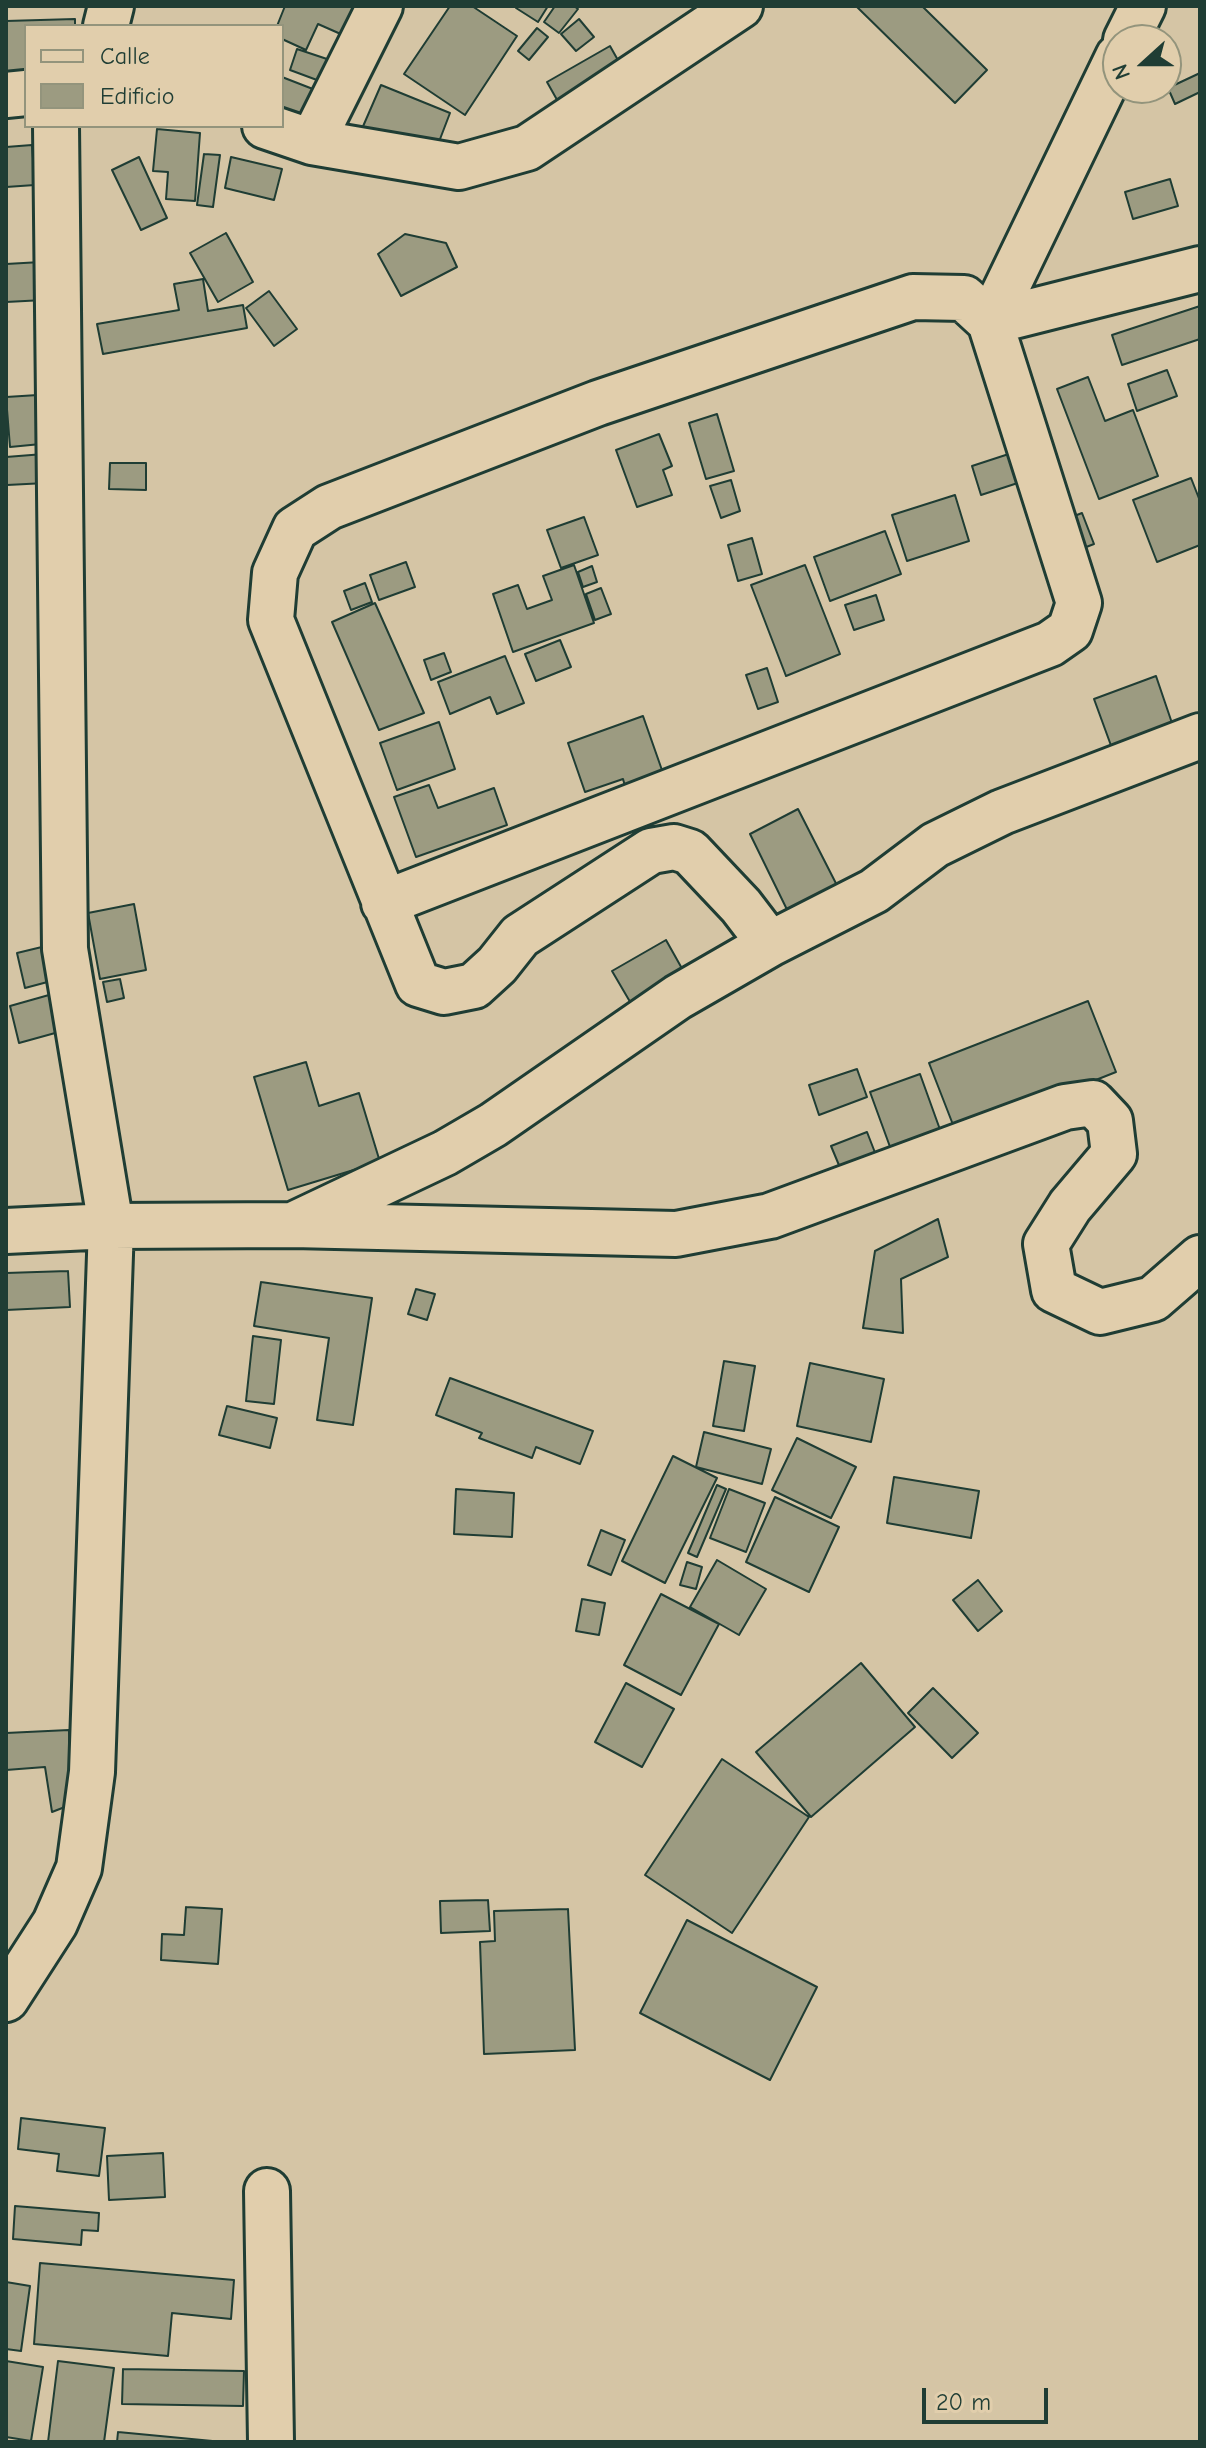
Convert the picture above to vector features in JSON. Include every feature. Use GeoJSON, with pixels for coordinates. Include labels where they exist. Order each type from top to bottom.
{"type":"FeatureCollection","features":[{"type":"Feature","properties":{"kind":"street"},"geometry":{"type":"LineString","coordinates":[[312,142],[380,6]]}},
{"type":"Feature","properties":{"kind":"street"},"geometry":{"type":"LineString","coordinates":[[271,128],[312,142],[459,167],[527,148],[740,6]]}},
{"type":"Feature","properties":{"kind":"street"},"geometry":{"type":"LineString","coordinates":[[1134,24],[1143,6]]}},
{"type":"Feature","properties":{"kind":"street"},"geometry":{"type":"LineString","coordinates":[[990,322],[1102,90]]}},
{"type":"Feature","properties":{"kind":"street"},"geometry":{"type":"LineString","coordinates":[[6,1999],[55,1923],[79,1868],[92,1772],[111,1226],[65,949],[56,128]]}},
{"type":"Feature","properties":{"kind":"street"},"geometry":{"type":"LineString","coordinates":[[990,322],[1200,269]]}},
{"type":"Feature","properties":{"kind":"street"},"geometry":{"type":"LineString","coordinates":[[384,903],[1050,644],[1070,630],[1079,603],[990,322],[964,298],[913,297],[598,403],[329,507],[295,529],[275,573],[271,620],[384,903],[418,984],[444,992],[474,986],[497,965],[520,936],[651,851],[674,847],[690,852],[741,906],[770,944]]}},
{"type":"Feature","properties":{"kind":"street"},"geometry":{"type":"LineString","coordinates":[[293,1225],[445,1153],[493,1125],[678,997],[770,944],[874,891],[935,845],[1002,812],[1200,736]]}},
{"type":"Feature","properties":{"kind":"street"},"geometry":{"type":"LineString","coordinates":[[6,1231],[111,1226],[293,1225],[676,1234],[770,1216],[1065,1107],[1093,1103],[1110,1121],[1114,1154],[1070,1206],[1046,1244],[1054,1290],[1100,1312],[1153,1299],[1200,1258]]}},
{"type":"Feature","properties":{"kind":"street"},"geometry":{"type":"LineString","coordinates":[[267,2191],[271,2442]]}},
{"type":"Feature","properties":{"kind":"building"},"geometry":{"type":"Polygon","coordinates":[[[285,6],[354,6],[365,11],[352,39],[318,24],[306,50],[284,40],[284,24],[278,24],[285,6]]]}},
{"type":"Feature","properties":{"kind":"building"},"geometry":{"type":"Polygon","coordinates":[[[450,6],[472,6],[517,36],[465,115],[404,74],[450,6]]]}},
{"type":"Feature","properties":{"kind":"building"},"geometry":{"type":"Polygon","coordinates":[[[517,6],[548,6],[538,22],[517,6]]]}},
{"type":"Feature","properties":{"kind":"building"},"geometry":{"type":"Polygon","coordinates":[[[555,6],[574,6],[578,9],[559,33],[544,22],[555,6]]]}},
{"type":"Feature","properties":{"kind":"building"},"geometry":{"type":"Polygon","coordinates":[[[856,6],[922,6],[987,70],[955,103],[856,6]]]}},
{"type":"Feature","properties":{"kind":"building"},"geometry":{"type":"Polygon","coordinates":[[[75,19],[75,24],[24,24],[24,72],[6,73],[6,21],[75,19]]]}},
{"type":"Feature","properties":{"kind":"building"},"geometry":{"type":"Polygon","coordinates":[[[579,19],[594,37],[576,51],[561,34],[579,19]]]}},
{"type":"Feature","properties":{"kind":"building"},"geometry":{"type":"Polygon","coordinates":[[[537,28],[548,37],[529,60],[518,51],[537,28]]]}},
{"type":"Feature","properties":{"kind":"building"},"geometry":{"type":"Polygon","coordinates":[[[610,46],[628,78],[565,114],[547,82],[610,46]]]}},
{"type":"Feature","properties":{"kind":"building"},"geometry":{"type":"Polygon","coordinates":[[[297,49],[333,61],[325,83],[290,70],[297,49]]]}},
{"type":"Feature","properties":{"kind":"building"},"geometry":{"type":"Polygon","coordinates":[[[1200,73],[1200,92],[1182,101],[1182,81],[1200,73]]]}},
{"type":"Feature","properties":{"kind":"building"},"geometry":{"type":"Polygon","coordinates":[[[284,78],[318,91],[308,118],[284,109],[284,78]]]}},
{"type":"Feature","properties":{"kind":"building"},"geometry":{"type":"Polygon","coordinates":[[[381,85],[450,113],[432,160],[361,131],[381,85]]]}},
{"type":"Feature","properties":{"kind":"building"},"geometry":{"type":"Polygon","coordinates":[[[157,129],[200,133],[195,201],[166,199],[168,172],[153,171],[157,129]]]}},
{"type":"Feature","properties":{"kind":"building"},"geometry":{"type":"Polygon","coordinates":[[[32,145],[35,185],[6,187],[6,147],[32,145]]]}},
{"type":"Feature","properties":{"kind":"building"},"geometry":{"type":"Polygon","coordinates":[[[204,154],[220,155],[213,207],[197,205],[204,154]]]}},
{"type":"Feature","properties":{"kind":"building"},"geometry":{"type":"Polygon","coordinates":[[[139,157],[167,218],[141,230],[112,170],[139,157]]]}},
{"type":"Feature","properties":{"kind":"building"},"geometry":{"type":"Polygon","coordinates":[[[231,157],[282,169],[274,200],[225,188],[231,157]]]}},
{"type":"Feature","properties":{"kind":"building"},"geometry":{"type":"Polygon","coordinates":[[[1170,179],[1178,206],[1133,219],[1125,192],[1170,179]]]}},
{"type":"Feature","properties":{"kind":"building"},"geometry":{"type":"Polygon","coordinates":[[[226,233],[253,282],[218,302],[190,253],[226,233]]]}},
{"type":"Feature","properties":{"kind":"building"},"geometry":{"type":"Polygon","coordinates":[[[405,234],[446,243],[457,267],[401,296],[378,254],[405,234]]]}},
{"type":"Feature","properties":{"kind":"building"},"geometry":{"type":"Polygon","coordinates":[[[41,262],[44,300],[6,302],[6,264],[41,262]]]}},
{"type":"Feature","properties":{"kind":"building"},"geometry":{"type":"Polygon","coordinates":[[[203,279],[208,311],[243,305],[247,328],[103,354],[97,324],[179,310],[174,284],[203,279]]]}},
{"type":"Feature","properties":{"kind":"building"},"geometry":{"type":"Polygon","coordinates":[[[269,291],[297,329],[274,346],[246,308],[269,291]]]}},
{"type":"Feature","properties":{"kind":"building"},"geometry":{"type":"Polygon","coordinates":[[[1200,306],[1200,339],[1122,365],[1112,335],[1200,306]]]}},
{"type":"Feature","properties":{"kind":"building"},"geometry":{"type":"Polygon","coordinates":[[[1167,370],[1177,396],[1137,411],[1128,384],[1167,370]]]}},
{"type":"Feature","properties":{"kind":"building"},"geometry":{"type":"Polygon","coordinates":[[[1088,377],[1105,421],[1133,410],[1158,476],[1099,499],[1057,389],[1088,377]]]}},
{"type":"Feature","properties":{"kind":"building"},"geometry":{"type":"Polygon","coordinates":[[[38,395],[41,444],[10,447],[6,397],[38,395]]]}},
{"type":"Feature","properties":{"kind":"building"},"geometry":{"type":"Polygon","coordinates":[[[717,414],[734,471],[706,479],[689,423],[717,414]]]}},
{"type":"Feature","properties":{"kind":"building"},"geometry":{"type":"Polygon","coordinates":[[[659,434],[672,466],[663,470],[672,495],[637,507],[616,450],[659,434]]]}},
{"type":"Feature","properties":{"kind":"building"},"geometry":{"type":"Polygon","coordinates":[[[1021,450],[1030,479],[981,495],[972,466],[1021,450]]]}},
{"type":"Feature","properties":{"kind":"building"},"geometry":{"type":"Polygon","coordinates":[[[44,454],[46,483],[7,485],[6,457],[44,454]]]}},
{"type":"Feature","properties":{"kind":"building"},"geometry":{"type":"Polygon","coordinates":[[[110,463],[146,463],[146,490],[109,489],[110,463]]]}},
{"type":"Feature","properties":{"kind":"building"},"geometry":{"type":"Polygon","coordinates":[[[1191,478],[1200,501],[1200,545],[1157,562],[1133,500],[1191,478]]]}},
{"type":"Feature","properties":{"kind":"building"},"geometry":{"type":"Polygon","coordinates":[[[731,480],[740,511],[721,518],[710,486],[731,480]]]}},
{"type":"Feature","properties":{"kind":"building"},"geometry":{"type":"Polygon","coordinates":[[[955,495],[969,541],[907,561],[892,515],[955,495]]]}},
{"type":"Feature","properties":{"kind":"building"},"geometry":{"type":"Polygon","coordinates":[[[1082,513],[1094,544],[1076,551],[1064,520],[1082,513]]]}},
{"type":"Feature","properties":{"kind":"building"},"geometry":{"type":"Polygon","coordinates":[[[584,517],[598,555],[561,568],[547,530],[584,517]]]}},
{"type":"Feature","properties":{"kind":"building"},"geometry":{"type":"Polygon","coordinates":[[[885,531],[901,574],[830,601],[814,557],[885,531]]]}},
{"type":"Feature","properties":{"kind":"building"},"geometry":{"type":"Polygon","coordinates":[[[752,538],[762,574],[738,581],[728,545],[752,538]]]}},
{"type":"Feature","properties":{"kind":"building"},"geometry":{"type":"Polygon","coordinates":[[[406,562],[415,587],[379,600],[370,575],[406,562]]]}},
{"type":"Feature","properties":{"kind":"building"},"geometry":{"type":"Polygon","coordinates":[[[574,565],[594,623],[513,652],[493,594],[518,585],[527,609],[552,600],[543,576],[574,565]]]}},
{"type":"Feature","properties":{"kind":"building"},"geometry":{"type":"Polygon","coordinates":[[[805,565],[840,654],[786,676],[751,585],[805,565]]]}},
{"type":"Feature","properties":{"kind":"building"},"geometry":{"type":"Polygon","coordinates":[[[592,566],[597,582],[583,587],[578,572],[592,566]]]}},
{"type":"Feature","properties":{"kind":"building"},"geometry":{"type":"Polygon","coordinates":[[[365,583],[372,602],[351,610],[344,591],[365,583]]]}},
{"type":"Feature","properties":{"kind":"building"},"geometry":{"type":"Polygon","coordinates":[[[601,588],[611,614],[595,620],[586,594],[601,588]]]}},
{"type":"Feature","properties":{"kind":"building"},"geometry":{"type":"Polygon","coordinates":[[[876,595],[884,620],[854,630],[845,605],[876,595]]]}},
{"type":"Feature","properties":{"kind":"building"},"geometry":{"type":"Polygon","coordinates":[[[375,603],[424,713],[379,730],[332,622],[375,603]]]}},
{"type":"Feature","properties":{"kind":"building"},"geometry":{"type":"Polygon","coordinates":[[[560,640],[571,667],[536,681],[525,654],[560,640]]]}},
{"type":"Feature","properties":{"kind":"building"},"geometry":{"type":"Polygon","coordinates":[[[444,653],[451,672],[431,680],[424,660],[444,653]]]}},
{"type":"Feature","properties":{"kind":"building"},"geometry":{"type":"Polygon","coordinates":[[[505,656],[524,703],[497,714],[490,697],[450,714],[438,682],[505,656]]]}},
{"type":"Feature","properties":{"kind":"building"},"geometry":{"type":"Polygon","coordinates":[[[767,668],[778,702],[758,709],[746,675],[767,668]]]}},
{"type":"Feature","properties":{"kind":"building"},"geometry":{"type":"Polygon","coordinates":[[[1156,676],[1174,729],[1113,751],[1094,699],[1156,676]]]}},
{"type":"Feature","properties":{"kind":"building"},"geometry":{"type":"Polygon","coordinates":[[[643,716],[663,773],[625,786],[623,779],[585,792],[568,743],[643,716]]]}},
{"type":"Feature","properties":{"kind":"building"},"geometry":{"type":"Polygon","coordinates":[[[439,722],[455,769],[397,790],[380,743],[439,722]]]}},
{"type":"Feature","properties":{"kind":"building"},"geometry":{"type":"Polygon","coordinates":[[[429,785],[438,808],[494,788],[507,825],[416,857],[394,797],[429,785]]]}},
{"type":"Feature","properties":{"kind":"building"},"geometry":{"type":"Polygon","coordinates":[[[798,809],[846,903],[796,928],[750,834],[798,809]]]}},
{"type":"Feature","properties":{"kind":"building"},"geometry":{"type":"Polygon","coordinates":[[[134,904],[146,970],[100,979],[88,913],[134,904]]]}},
{"type":"Feature","properties":{"kind":"building"},"geometry":{"type":"Polygon","coordinates":[[[666,940],[689,981],[636,1012],[612,971],[666,940]]]}},
{"type":"Feature","properties":{"kind":"building"},"geometry":{"type":"Polygon","coordinates":[[[46,946],[55,980],[25,988],[17,953],[46,946]]]}},
{"type":"Feature","properties":{"kind":"building"},"geometry":{"type":"Polygon","coordinates":[[[120,979],[124,998],[107,1002],[103,982],[120,979]]]}},
{"type":"Feature","properties":{"kind":"building"},"geometry":{"type":"Polygon","coordinates":[[[56,993],[66,1030],[19,1043],[10,1006],[56,993]]]}},
{"type":"Feature","properties":{"kind":"building"},"geometry":{"type":"Polygon","coordinates":[[[1088,1001],[1116,1072],[957,1135],[929,1063],[1088,1001]]]}},
{"type":"Feature","properties":{"kind":"building"},"geometry":{"type":"Polygon","coordinates":[[[306,1062],[319,1106],[359,1093],[380,1162],[288,1190],[254,1077],[306,1062]]]}},
{"type":"Feature","properties":{"kind":"building"},"geometry":{"type":"Polygon","coordinates":[[[857,1069],[867,1097],[819,1115],[809,1085],[857,1069]]]}},
{"type":"Feature","properties":{"kind":"building"},"geometry":{"type":"Polygon","coordinates":[[[920,1074],[947,1149],[897,1166],[870,1092],[920,1074]]]}},
{"type":"Feature","properties":{"kind":"building"},"geometry":{"type":"Polygon","coordinates":[[[867,1132],[881,1168],[846,1182],[831,1146],[867,1132]]]}},
{"type":"Feature","properties":{"kind":"building"},"geometry":{"type":"Polygon","coordinates":[[[938,1219],[948,1257],[901,1279],[903,1333],[863,1328],[875,1251],[938,1219]]]}},
{"type":"Feature","properties":{"kind":"building"},"geometry":{"type":"Polygon","coordinates":[[[68,1271],[70,1307],[6,1310],[6,1273],[68,1271]]]}},
{"type":"Feature","properties":{"kind":"building"},"geometry":{"type":"Polygon","coordinates":[[[261,1282],[372,1298],[353,1425],[317,1420],[329,1338],[254,1326],[261,1282]]]}},
{"type":"Feature","properties":{"kind":"building"},"geometry":{"type":"Polygon","coordinates":[[[416,1289],[435,1294],[427,1320],[408,1314],[416,1289]]]}},
{"type":"Feature","properties":{"kind":"building"},"geometry":{"type":"Polygon","coordinates":[[[253,1336],[281,1340],[274,1404],[246,1401],[253,1336]]]}},
{"type":"Feature","properties":{"kind":"building"},"geometry":{"type":"Polygon","coordinates":[[[724,1361],[755,1366],[744,1431],[713,1426],[724,1361]]]}},
{"type":"Feature","properties":{"kind":"building"},"geometry":{"type":"Polygon","coordinates":[[[810,1363],[884,1379],[871,1442],[797,1426],[810,1363]]]}},
{"type":"Feature","properties":{"kind":"building"},"geometry":{"type":"Polygon","coordinates":[[[450,1378],[593,1431],[580,1464],[536,1447],[532,1458],[479,1438],[482,1433],[436,1415],[450,1378]]]}},
{"type":"Feature","properties":{"kind":"building"},"geometry":{"type":"Polygon","coordinates":[[[227,1406],[277,1418],[270,1448],[219,1435],[227,1406]]]}},
{"type":"Feature","properties":{"kind":"building"},"geometry":{"type":"Polygon","coordinates":[[[704,1432],[771,1449],[762,1484],[696,1467],[704,1432]]]}},
{"type":"Feature","properties":{"kind":"building"},"geometry":{"type":"Polygon","coordinates":[[[797,1438],[856,1467],[831,1518],[772,1490],[797,1438]]]}},
{"type":"Feature","properties":{"kind":"building"},"geometry":{"type":"Polygon","coordinates":[[[673,1456],[717,1478],[665,1583],[622,1561],[673,1456]]]}},
{"type":"Feature","properties":{"kind":"building"},"geometry":{"type":"Polygon","coordinates":[[[894,1477],[979,1491],[971,1538],[887,1523],[894,1477]]]}},
{"type":"Feature","properties":{"kind":"building"},"geometry":{"type":"Polygon","coordinates":[[[717,1485],[726,1489],[697,1557],[688,1553],[717,1485]]]}},
{"type":"Feature","properties":{"kind":"building"},"geometry":{"type":"Polygon","coordinates":[[[456,1489],[514,1493],[512,1537],[454,1534],[456,1489]]]}},
{"type":"Feature","properties":{"kind":"building"},"geometry":{"type":"Polygon","coordinates":[[[729,1489],[765,1503],[746,1552],[710,1538],[729,1489]]]}},
{"type":"Feature","properties":{"kind":"building"},"geometry":{"type":"Polygon","coordinates":[[[775,1497],[839,1527],[809,1592],[746,1562],[775,1497]]]}},
{"type":"Feature","properties":{"kind":"building"},"geometry":{"type":"Polygon","coordinates":[[[601,1530],[625,1540],[611,1575],[588,1565],[601,1530]]]}},
{"type":"Feature","properties":{"kind":"building"},"geometry":{"type":"Polygon","coordinates":[[[717,1560],[766,1589],[739,1635],[690,1607],[717,1560]]]}},
{"type":"Feature","properties":{"kind":"building"},"geometry":{"type":"Polygon","coordinates":[[[687,1562],[702,1567],[696,1589],[680,1585],[687,1562]]]}},
{"type":"Feature","properties":{"kind":"building"},"geometry":{"type":"Polygon","coordinates":[[[978,1580],[1002,1611],[978,1631],[953,1600],[978,1580]]]}},
{"type":"Feature","properties":{"kind":"building"},"geometry":{"type":"Polygon","coordinates":[[[661,1594],[719,1624],[681,1695],[624,1665],[661,1594]]]}},
{"type":"Feature","properties":{"kind":"building"},"geometry":{"type":"Polygon","coordinates":[[[582,1599],[605,1603],[599,1635],[576,1631],[582,1599]]]}},
{"type":"Feature","properties":{"kind":"building"},"geometry":{"type":"Polygon","coordinates":[[[861,1663],[915,1727],[811,1817],[756,1752],[861,1663]]]}},
{"type":"Feature","properties":{"kind":"building"},"geometry":{"type":"Polygon","coordinates":[[[626,1683],[674,1709],[642,1767],[595,1742],[626,1683]]]}},
{"type":"Feature","properties":{"kind":"building"},"geometry":{"type":"Polygon","coordinates":[[[933,1688],[978,1733],[952,1758],[908,1713],[933,1688]]]}},
{"type":"Feature","properties":{"kind":"building"},"geometry":{"type":"Polygon","coordinates":[[[69,1730],[70,1805],[52,1812],[45,1767],[6,1770],[6,1733],[69,1730]]]}},
{"type":"Feature","properties":{"kind":"building"},"geometry":{"type":"Polygon","coordinates":[[[722,1759],[809,1817],[732,1933],[645,1875],[722,1759]]]}},
{"type":"Feature","properties":{"kind":"building"},"geometry":{"type":"Polygon","coordinates":[[[488,1900],[490,1931],[441,1933],[440,1901],[488,1900]]]}},
{"type":"Feature","properties":{"kind":"building"},"geometry":{"type":"Polygon","coordinates":[[[186,1907],[222,1909],[218,1964],[161,1960],[162,1934],[184,1935],[186,1907]]]}},
{"type":"Feature","properties":{"kind":"building"},"geometry":{"type":"Polygon","coordinates":[[[568,1909],[575,2050],[484,2054],[480,1942],[495,1941],[494,1911],[568,1909]]]}},
{"type":"Feature","properties":{"kind":"building"},"geometry":{"type":"Polygon","coordinates":[[[687,1920],[817,1987],[770,2080],[640,2013],[687,1920]]]}},
{"type":"Feature","properties":{"kind":"building"},"geometry":{"type":"Polygon","coordinates":[[[21,2118],[105,2128],[99,2176],[57,2171],[59,2154],[18,2149],[21,2118]]]}},
{"type":"Feature","properties":{"kind":"building"},"geometry":{"type":"Polygon","coordinates":[[[163,2153],[165,2197],[109,2200],[107,2156],[163,2153]]]}},
{"type":"Feature","properties":{"kind":"building"},"geometry":{"type":"Polygon","coordinates":[[[15,2206],[99,2213],[98,2231],[82,2230],[81,2245],[13,2239],[15,2206]]]}},
{"type":"Feature","properties":{"kind":"building"},"geometry":{"type":"Polygon","coordinates":[[[40,2263],[234,2280],[231,2319],[172,2313],[168,2356],[34,2344],[40,2263]]]}},
{"type":"Feature","properties":{"kind":"building"},"geometry":{"type":"Polygon","coordinates":[[[6,2282],[30,2286],[21,2351],[6,2349],[6,2282]]]}},
{"type":"Feature","properties":{"kind":"building"},"geometry":{"type":"Polygon","coordinates":[[[6,2361],[43,2367],[31,2441],[6,2437],[6,2361]]]}},
{"type":"Feature","properties":{"kind":"building"},"geometry":{"type":"Polygon","coordinates":[[[58,2361],[114,2368],[104,2442],[48,2442],[58,2361]]]}},
{"type":"Feature","properties":{"kind":"building"},"geometry":{"type":"Polygon","coordinates":[[[123,2369],[244,2371],[243,2406],[122,2404],[123,2369]]]}},
{"type":"Feature","properties":{"kind":"building"},"geometry":{"type":"Polygon","coordinates":[[[118,2432],[223,2442],[117,2442],[118,2432]]]}}]}
